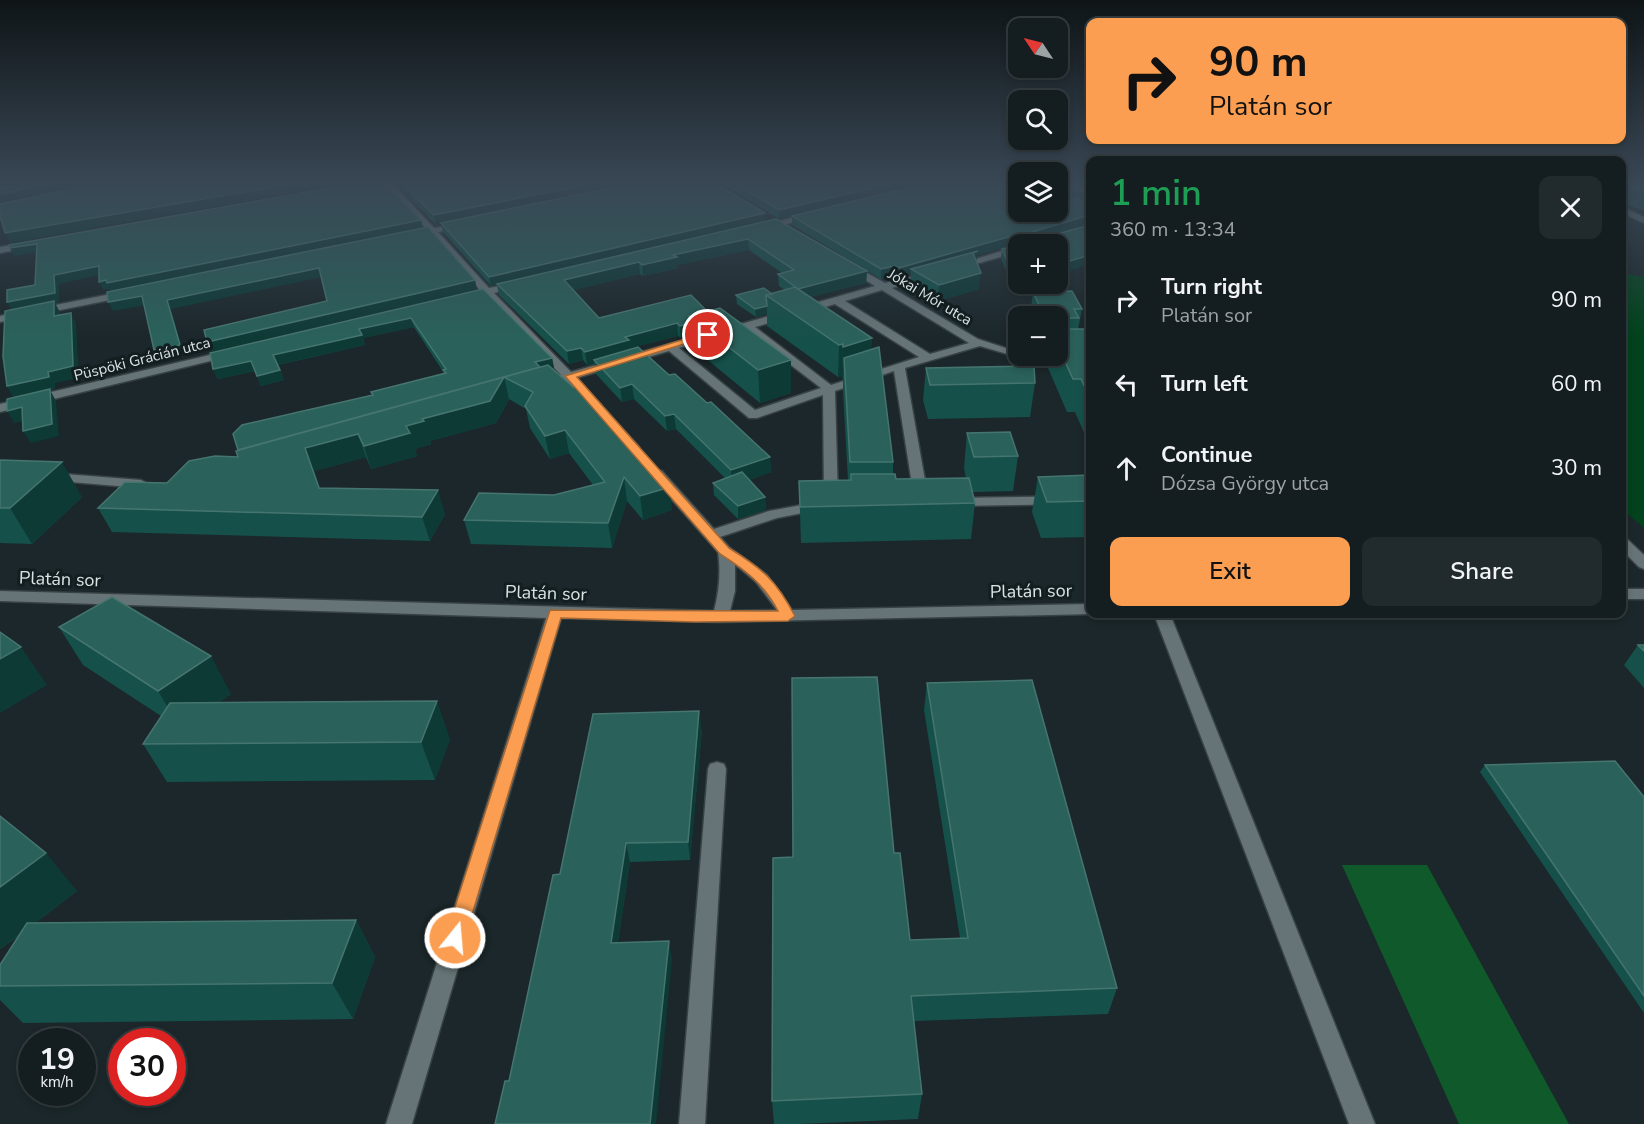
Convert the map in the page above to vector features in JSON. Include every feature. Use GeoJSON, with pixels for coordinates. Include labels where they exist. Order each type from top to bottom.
{"type":"FeatureCollection","features":[{"type":"Feature","properties":{"kind":"street"},"geometry":{"type":"LineString","coordinates":[[399,238],[422,233]]}},
{"type":"Feature","properties":{"kind":"street"},"geometry":{"type":"LineString","coordinates":[[436,233],[487,291],[571,376],[725,551],[755,571],[776,592],[788,616]]}},
{"type":"Feature","properties":{"kind":"street"},"geometry":{"type":"LineString","coordinates":[[0,250],[35,244]]}},
{"type":"Feature","properties":{"kind":"street"},"geometry":{"type":"LineString","coordinates":[[537,385],[1008,252]]}},
{"type":"Feature","properties":{"kind":"street","name":"Jókai Mór utca"},"geometry":{"type":"LineString","coordinates":[[835,258],[980,343],[1008,352]]}},
{"type":"Feature","properties":{"kind":"street"},"geometry":{"type":"LineString","coordinates":[[452,299],[533,280]]}},
{"type":"Feature","properties":{"kind":"street"},"geometry":{"type":"LineString","coordinates":[[0,319],[141,291]]}},
{"type":"Feature","properties":{"kind":"street"},"geometry":{"type":"LineString","coordinates":[[836,300],[929,358]]}},
{"type":"Feature","properties":{"kind":"street"},"geometry":{"type":"LineString","coordinates":[[711,535],[774,514],[837,504],[829,389],[746,325]]}},
{"type":"Feature","properties":{"kind":"street"},"geometry":{"type":"LineString","coordinates":[[669,346],[753,415],[899,366],[980,343]]}},
{"type":"Feature","properties":{"kind":"street","name":"Püspöki Grácián utca"},"geometry":{"type":"LineString","coordinates":[[0,408],[243,350]]}},
{"type":"Feature","properties":{"kind":"street"},"geometry":{"type":"LineString","coordinates":[[1068,355],[1086,355]]}},
{"type":"Feature","properties":{"kind":"street"},"geometry":{"type":"LineString","coordinates":[[899,366],[928,502],[1086,500]]}},
{"type":"Feature","properties":{"kind":"street"},"geometry":{"type":"LineString","coordinates":[[36,476],[130,485],[153,484]]}},
{"type":"Feature","properties":{"kind":"street"},"geometry":{"type":"LineString","coordinates":[[1626,546],[1644,564]]}},
{"type":"Feature","properties":{"kind":"street"},"geometry":{"type":"LineString","coordinates":[[720,616],[727,591],[728,568],[725,551]]}},
{"type":"Feature","properties":{"kind":"street"},"geometry":{"type":"LineString","coordinates":[[1626,594],[1644,594]]}},
{"type":"Feature","properties":{"kind":"street","name":"Platán sor"},"geometry":{"type":"LineString","coordinates":[[0,596],[720,616],[1086,609]]}},
{"type":"Feature","properties":{"kind":"street"},"geometry":{"type":"LineString","coordinates":[[399,1124],[555,613]]}},
{"type":"Feature","properties":{"kind":"street"},"geometry":{"type":"LineString","coordinates":[[1164,618],[1362,1124]]}},
{"type":"Feature","properties":{"kind":"street"},"geometry":{"type":"LineString","coordinates":[[692,1124],[717,769]]}},
{"type":"Feature","properties":{"kind":"green space"},"geometry":{"type":"Polygon","coordinates":[[[1626,274],[1644,277],[1644,528],[1626,512],[1626,274]]]}},
{"type":"Feature","properties":{"kind":"green space"},"geometry":{"type":"Polygon","coordinates":[[[1342,865],[1427,865],[1569,1124],[1459,1124],[1342,865]]]}},
{"type":"Feature","properties":{"kind":"building"},"geometry":{"type":"Polygon","coordinates":[[[74,233],[354,233],[107,283],[106,280],[99,282],[99,266],[54,275],[55,293],[7,302],[7,290],[35,285],[37,244],[10,248],[9,245],[74,233]]]}},
{"type":"Feature","properties":{"kind":"building"},"geometry":{"type":"Polygon","coordinates":[[[396,233],[434,233],[475,280],[207,342],[204,330],[327,301],[319,268],[167,300],[180,345],[154,350],[142,296],[108,302],[107,292],[396,233]]]}},
{"type":"Feature","properties":{"kind":"building"},"geometry":{"type":"Polygon","coordinates":[[[450,233],[677,233],[489,277],[450,233]]]}},
{"type":"Feature","properties":{"kind":"building"},"geometry":{"type":"Polygon","coordinates":[[[714,233],[801,233],[867,271],[798,289],[778,274],[794,270],[748,239],[673,255],[677,257],[642,265],[639,262],[564,280],[599,318],[691,295],[707,311],[689,316],[690,323],[680,326],[677,323],[625,337],[629,340],[585,352],[581,348],[567,351],[497,284],[714,233]]]}},
{"type":"Feature","properties":{"kind":"building"},"geometry":{"type":"Polygon","coordinates":[[[821,233],[1032,233],[1008,234],[1008,237],[899,268],[895,266],[881,269],[821,233]]]}},
{"type":"Feature","properties":{"kind":"building"},"geometry":{"type":"Polygon","coordinates":[[[1086,233],[1086,256],[1068,260],[1068,234],[1057,234],[1086,233]]]}},
{"type":"Feature","properties":{"kind":"building"},"geometry":{"type":"Polygon","coordinates":[[[1008,248],[1008,263],[1002,249],[1008,248]]]}},
{"type":"Feature","properties":{"kind":"building"},"geometry":{"type":"Polygon","coordinates":[[[978,251],[973,253],[981,273],[939,285],[911,269],[978,251]]]}},
{"type":"Feature","properties":{"kind":"building"},"geometry":{"type":"Polygon","coordinates":[[[795,287],[872,338],[843,347],[843,344],[839,345],[766,295],[795,287]]]}},
{"type":"Feature","properties":{"kind":"building"},"geometry":{"type":"Polygon","coordinates":[[[764,288],[772,294],[766,295],[767,306],[755,309],[736,295],[764,288]]]}},
{"type":"Feature","properties":{"kind":"building"},"geometry":{"type":"Polygon","coordinates":[[[483,289],[552,358],[535,362],[540,367],[238,450],[233,434],[242,425],[373,395],[371,392],[446,373],[443,370],[446,369],[411,318],[359,329],[362,335],[273,355],[280,370],[257,376],[251,361],[213,369],[210,353],[483,289]]]}},
{"type":"Feature","properties":{"kind":"building"},"geometry":{"type":"Polygon","coordinates":[[[1068,291],[1072,291],[1082,309],[1074,309],[1079,318],[1068,318],[1068,306],[1039,306],[1034,294],[1068,294],[1068,291]]]}},
{"type":"Feature","properties":{"kind":"building"},"geometry":{"type":"Polygon","coordinates":[[[54,301],[54,316],[71,313],[73,366],[48,372],[49,377],[7,386],[3,356],[5,311],[54,301]]]}},
{"type":"Feature","properties":{"kind":"building"},"geometry":{"type":"Polygon","coordinates":[[[720,308],[791,360],[758,370],[689,316],[720,308]]]}},
{"type":"Feature","properties":{"kind":"building"},"geometry":{"type":"Polygon","coordinates":[[[1068,329],[1084,329],[1086,333],[1086,390],[1081,379],[1073,379],[1067,366],[1068,329]]]}},
{"type":"Feature","properties":{"kind":"building"},"geometry":{"type":"Polygon","coordinates":[[[638,347],[669,375],[675,374],[707,403],[711,402],[770,457],[731,470],[674,414],[665,416],[632,384],[620,388],[594,360],[638,347]]]}},
{"type":"Feature","properties":{"kind":"building"},"geometry":{"type":"Polygon","coordinates":[[[879,347],[893,462],[850,462],[844,358],[879,347]]]}},
{"type":"Feature","properties":{"kind":"building"},"geometry":{"type":"Polygon","coordinates":[[[548,365],[573,387],[581,385],[617,432],[619,431],[670,487],[640,496],[624,477],[608,523],[464,520],[479,493],[554,495],[605,482],[565,430],[545,436],[525,406],[533,392],[504,377],[548,365]]]}},
{"type":"Feature","properties":{"kind":"building"},"geometry":{"type":"Polygon","coordinates":[[[1034,366],[1035,383],[930,385],[926,368],[1034,366]]]}},
{"type":"Feature","properties":{"kind":"building"},"geometry":{"type":"Polygon","coordinates":[[[504,377],[490,401],[422,419],[424,421],[406,426],[410,433],[364,446],[358,434],[305,448],[319,488],[438,490],[422,517],[98,508],[125,482],[167,483],[189,461],[215,456],[238,457],[236,451],[504,377]]]}},
{"type":"Feature","properties":{"kind":"building"},"geometry":{"type":"Polygon","coordinates":[[[50,389],[52,424],[23,431],[22,407],[7,411],[7,399],[50,389]]]}},
{"type":"Feature","properties":{"kind":"building"},"geometry":{"type":"Polygon","coordinates":[[[1010,432],[1018,456],[974,457],[967,433],[1010,432]]]}},
{"type":"Feature","properties":{"kind":"building"},"geometry":{"type":"Polygon","coordinates":[[[0,460],[62,462],[10,508],[0,508],[0,460]]]}},
{"type":"Feature","properties":{"kind":"building"},"geometry":{"type":"Polygon","coordinates":[[[742,472],[765,497],[738,506],[713,483],[742,472]]]}},
{"type":"Feature","properties":{"kind":"building"},"geometry":{"type":"Polygon","coordinates":[[[851,474],[895,474],[896,479],[969,478],[975,503],[800,507],[799,481],[851,480],[851,474]]]}},
{"type":"Feature","properties":{"kind":"building"},"geometry":{"type":"Polygon","coordinates":[[[1086,475],[1086,501],[1047,502],[1038,477],[1086,475]]]}},
{"type":"Feature","properties":{"kind":"building"},"geometry":{"type":"Polygon","coordinates":[[[112,597],[211,656],[158,691],[59,627],[112,597]]]}},
{"type":"Feature","properties":{"kind":"building"},"geometry":{"type":"Polygon","coordinates":[[[0,632],[21,647],[0,659],[0,632]]]}},
{"type":"Feature","properties":{"kind":"building"},"geometry":{"type":"Polygon","coordinates":[[[877,677],[894,853],[900,853],[910,940],[968,938],[927,683],[1032,680],[1117,988],[911,996],[922,1094],[772,1101],[773,858],[793,857],[792,678],[877,677]]]}},
{"type":"Feature","properties":{"kind":"building"},"geometry":{"type":"Polygon","coordinates":[[[437,701],[421,742],[143,744],[170,703],[437,701]]]}},
{"type":"Feature","properties":{"kind":"building"},"geometry":{"type":"Polygon","coordinates":[[[699,711],[688,842],[626,843],[611,943],[669,941],[650,1124],[495,1124],[505,1081],[509,1081],[553,875],[560,874],[593,714],[699,711]]]}},
{"type":"Feature","properties":{"kind":"building"},"geometry":{"type":"Polygon","coordinates":[[[1615,761],[1644,797],[1644,996],[1485,765],[1615,761]]]}},
{"type":"Feature","properties":{"kind":"building"},"geometry":{"type":"Polygon","coordinates":[[[0,816],[46,853],[0,887],[0,816]]]}},
{"type":"Feature","properties":{"kind":"building"},"geometry":{"type":"Polygon","coordinates":[[[356,920],[332,983],[0,986],[0,965],[27,923],[356,920]]]}},
{"type":"Feature","properties":{"kind":"route"},"geometry":{"type":"LineString","coordinates":[[455,938],[555,613],[695,617],[788,616],[776,592],[755,571],[725,551],[571,376],[708,335]]}}]}
